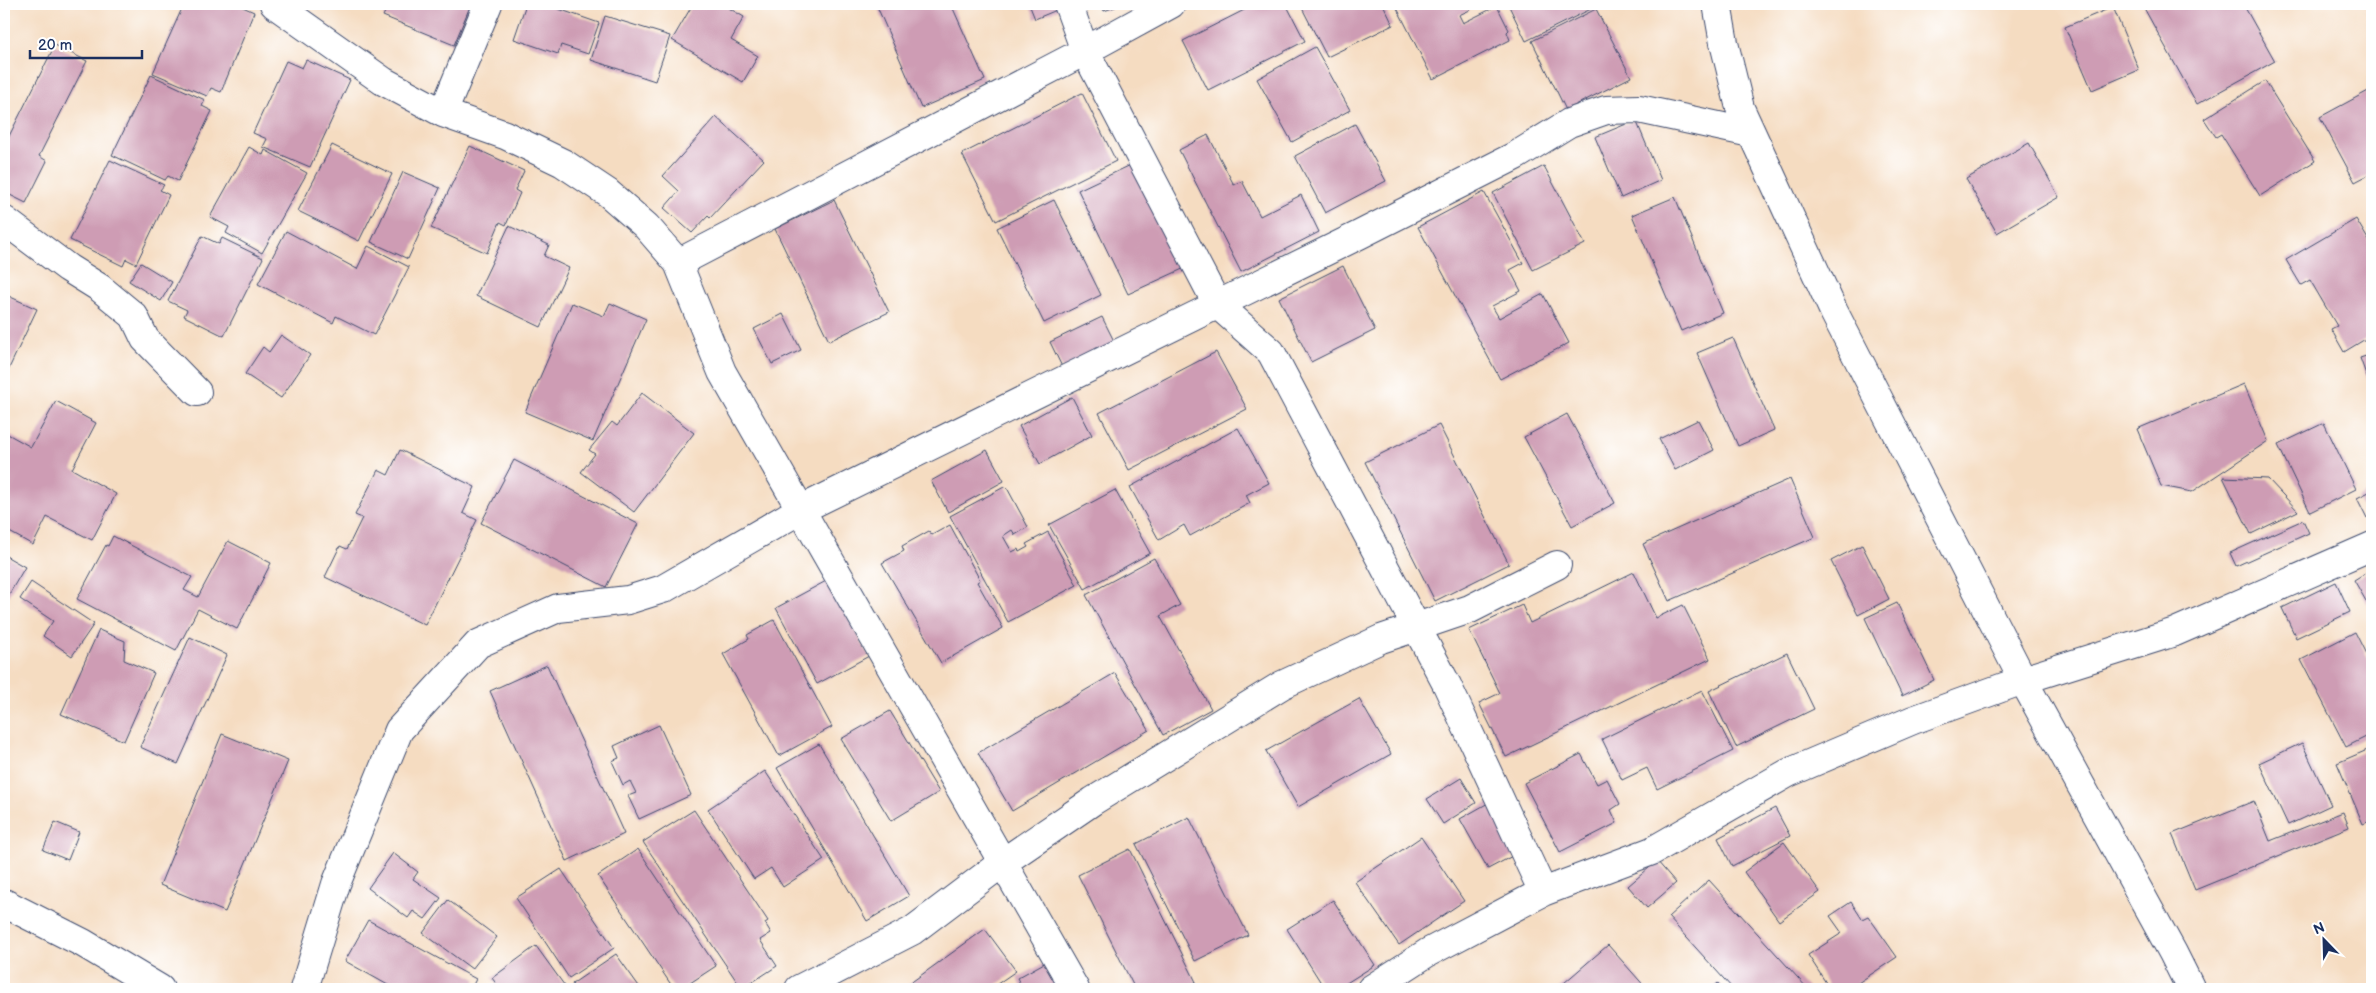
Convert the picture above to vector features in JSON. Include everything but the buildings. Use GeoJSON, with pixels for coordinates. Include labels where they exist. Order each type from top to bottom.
{"type":"FeatureCollection","features":[{"type":"Feature","properties":{"kind":"street"},"geometry":{"type":"LineString","coordinates":[[274,4],[383,80],[443,113],[505,135],[563,164],[608,193],[646,226],[678,263],[722,372],[944,757],[1002,863],[1075,989]]}},
{"type":"Feature","properties":{"kind":"street"},"geometry":{"type":"LineString","coordinates":[[443,113],[488,4]]}},
{"type":"Feature","properties":{"kind":"street"},"geometry":{"type":"LineString","coordinates":[[1068,4],[1085,51],[1217,304],[1272,352],[1447,685],[1543,892]]}},
{"type":"Feature","properties":{"kind":"street"},"geometry":{"type":"LineString","coordinates":[[678,263],[1085,51],[1171,4]]}},
{"type":"Feature","properties":{"kind":"street"},"geometry":{"type":"LineString","coordinates":[[1717,4],[1724,43],[1740,108],[1834,312],[2023,680],[2191,989]]}},
{"type":"Feature","properties":{"kind":"street"},"geometry":{"type":"LineString","coordinates":[[304,989],[336,884],[399,730],[478,644],[558,608],[628,600],[663,589],[800,510],[1517,155],[1569,123],[1606,110],[1639,109],[1751,133]]}},
{"type":"Feature","properties":{"kind":"street"},"geometry":{"type":"LineString","coordinates":[[4,220],[68,268],[100,288],[134,316],[145,339],[197,392]]}},
{"type":"Feature","properties":{"kind":"street"},"geometry":{"type":"LineString","coordinates":[[1370,989],[1427,953],[1543,892],[1652,851],[1788,773],[1913,720],[2023,680],[2174,632],[2372,546]]}},
{"type":"Feature","properties":{"kind":"street"},"geometry":{"type":"LineString","coordinates":[[798,989],[912,931],[1002,863],[1093,801],[1282,685],[1382,639],[1470,608],[1557,565]]}},
{"type":"Feature","properties":{"kind":"street"},"geometry":{"type":"LineString","coordinates":[[4,903],[83,943],[160,989]]}}]}
